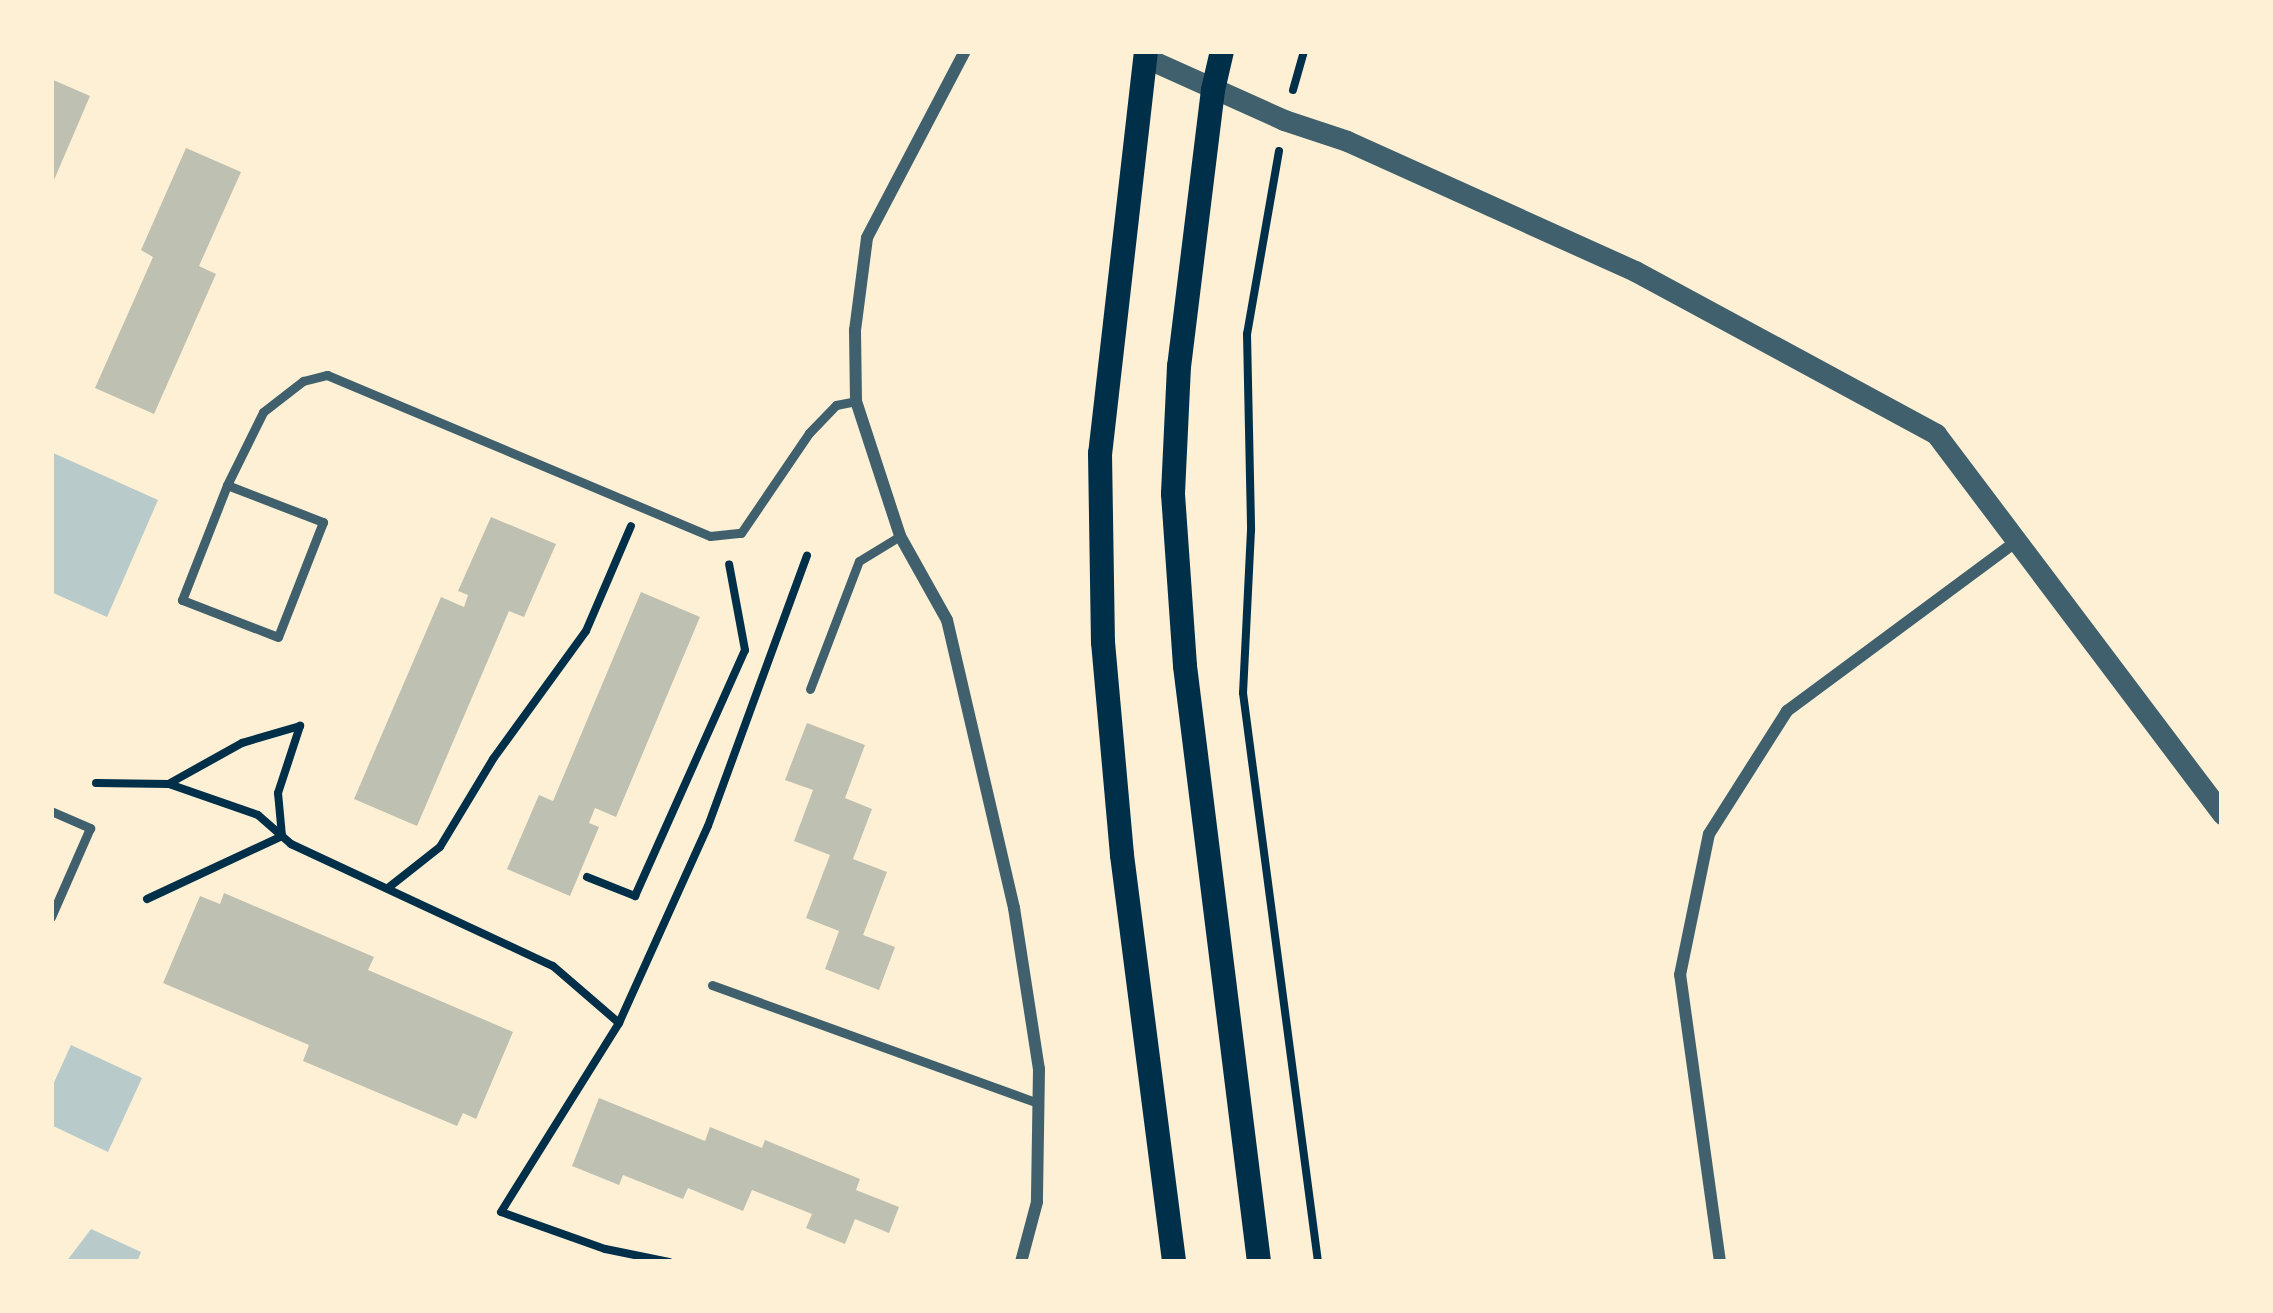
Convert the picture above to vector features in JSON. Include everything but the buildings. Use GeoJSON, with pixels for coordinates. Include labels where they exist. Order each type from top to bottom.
{"type":"FeatureCollection","features":[{"type":"Feature","properties":{"kind":"main road"},"geometry":{"type":"LineString","coordinates":[[1222,51],[1213,90],[1179,366],[1173,494],[1185,666],[1259,1262]]}},
{"type":"Feature","properties":{"kind":"main road"},"geometry":{"type":"LineString","coordinates":[[1141,53],[1100,453],[1103,642],[1123,855],[1174,1262]]}},
{"type":"Feature","properties":{"kind":"street"},"geometry":{"type":"LineString","coordinates":[[965,51],[866,238],[855,330],[856,401],[900,536],[946,620],[1014,908],[1039,1069],[1037,1202],[1021,1262]]}},
{"type":"Feature","properties":{"kind":"street"},"geometry":{"type":"LineString","coordinates":[[1141,53],[1213,90],[1346,141],[1635,271],[1936,434],[2222,814]]}},
{"type":"Feature","properties":{"kind":"street"},"geometry":{"type":"LineString","coordinates":[[1720,1262],[1680,975],[1709,834],[1787,710],[2019,540]]}},
{"type":"Feature","properties":{"kind":"lane"},"geometry":{"type":"LineString","coordinates":[[226,484],[322,522],[278,637],[182,600],[226,484],[263,412],[303,381],[327,375],[710,536],[741,532],[809,433],[836,405],[856,401]]}},
{"type":"Feature","properties":{"kind":"lane"},"geometry":{"type":"LineString","coordinates":[[810,689],[859,561],[900,536]]}},
{"type":"Feature","properties":{"kind":"lane"},"geometry":{"type":"LineString","coordinates":[[51,811],[90,828],[51,917]]}},
{"type":"Feature","properties":{"kind":"lane"},"geometry":{"type":"LineString","coordinates":[[712,985],[1038,1103]]}},
{"type":"Feature","properties":{"kind":"path"},"geometry":{"type":"LineString","coordinates":[[1304,51],[1284,120],[1247,334],[1251,530],[1243,693],[1318,1262]]}},
{"type":"Feature","properties":{"kind":"path"},"geometry":{"type":"LineString","coordinates":[[388,889],[440,847],[493,759],[586,632],[639,508]]}},
{"type":"Feature","properties":{"kind":"path"},"geometry":{"type":"LineString","coordinates":[[669,1262],[605,1249],[501,1212],[619,1023],[708,826],[807,556]]}},
{"type":"Feature","properties":{"kind":"path"},"geometry":{"type":"LineString","coordinates":[[587,877],[635,896],[746,650],[729,564]]}},
{"type":"Feature","properties":{"kind":"path"},"geometry":{"type":"LineString","coordinates":[[169,784],[242,743],[300,726],[278,793],[282,836]]}},
{"type":"Feature","properties":{"kind":"path"},"geometry":{"type":"LineString","coordinates":[[96,783],[169,784],[258,815],[282,836],[553,966],[619,1023]]}},
{"type":"Feature","properties":{"kind":"path"},"geometry":{"type":"LineString","coordinates":[[146,899],[282,836]]}},
{"type":"Feature","properties":{"kind":"shaded area"},"geometry":{"type":"Polygon","coordinates":[[[51,452],[158,500],[107,617],[51,592],[51,452]]]}},
{"type":"Feature","properties":{"kind":"shaded area"},"geometry":{"type":"Polygon","coordinates":[[[71,1045],[142,1078],[108,1152],[51,1125],[51,1089],[71,1045]]]}},
{"type":"Feature","properties":{"kind":"shaded area"},"geometry":{"type":"Polygon","coordinates":[[[91,1229],[141,1252],[137,1262],[66,1262],[91,1229]]]}}]}
